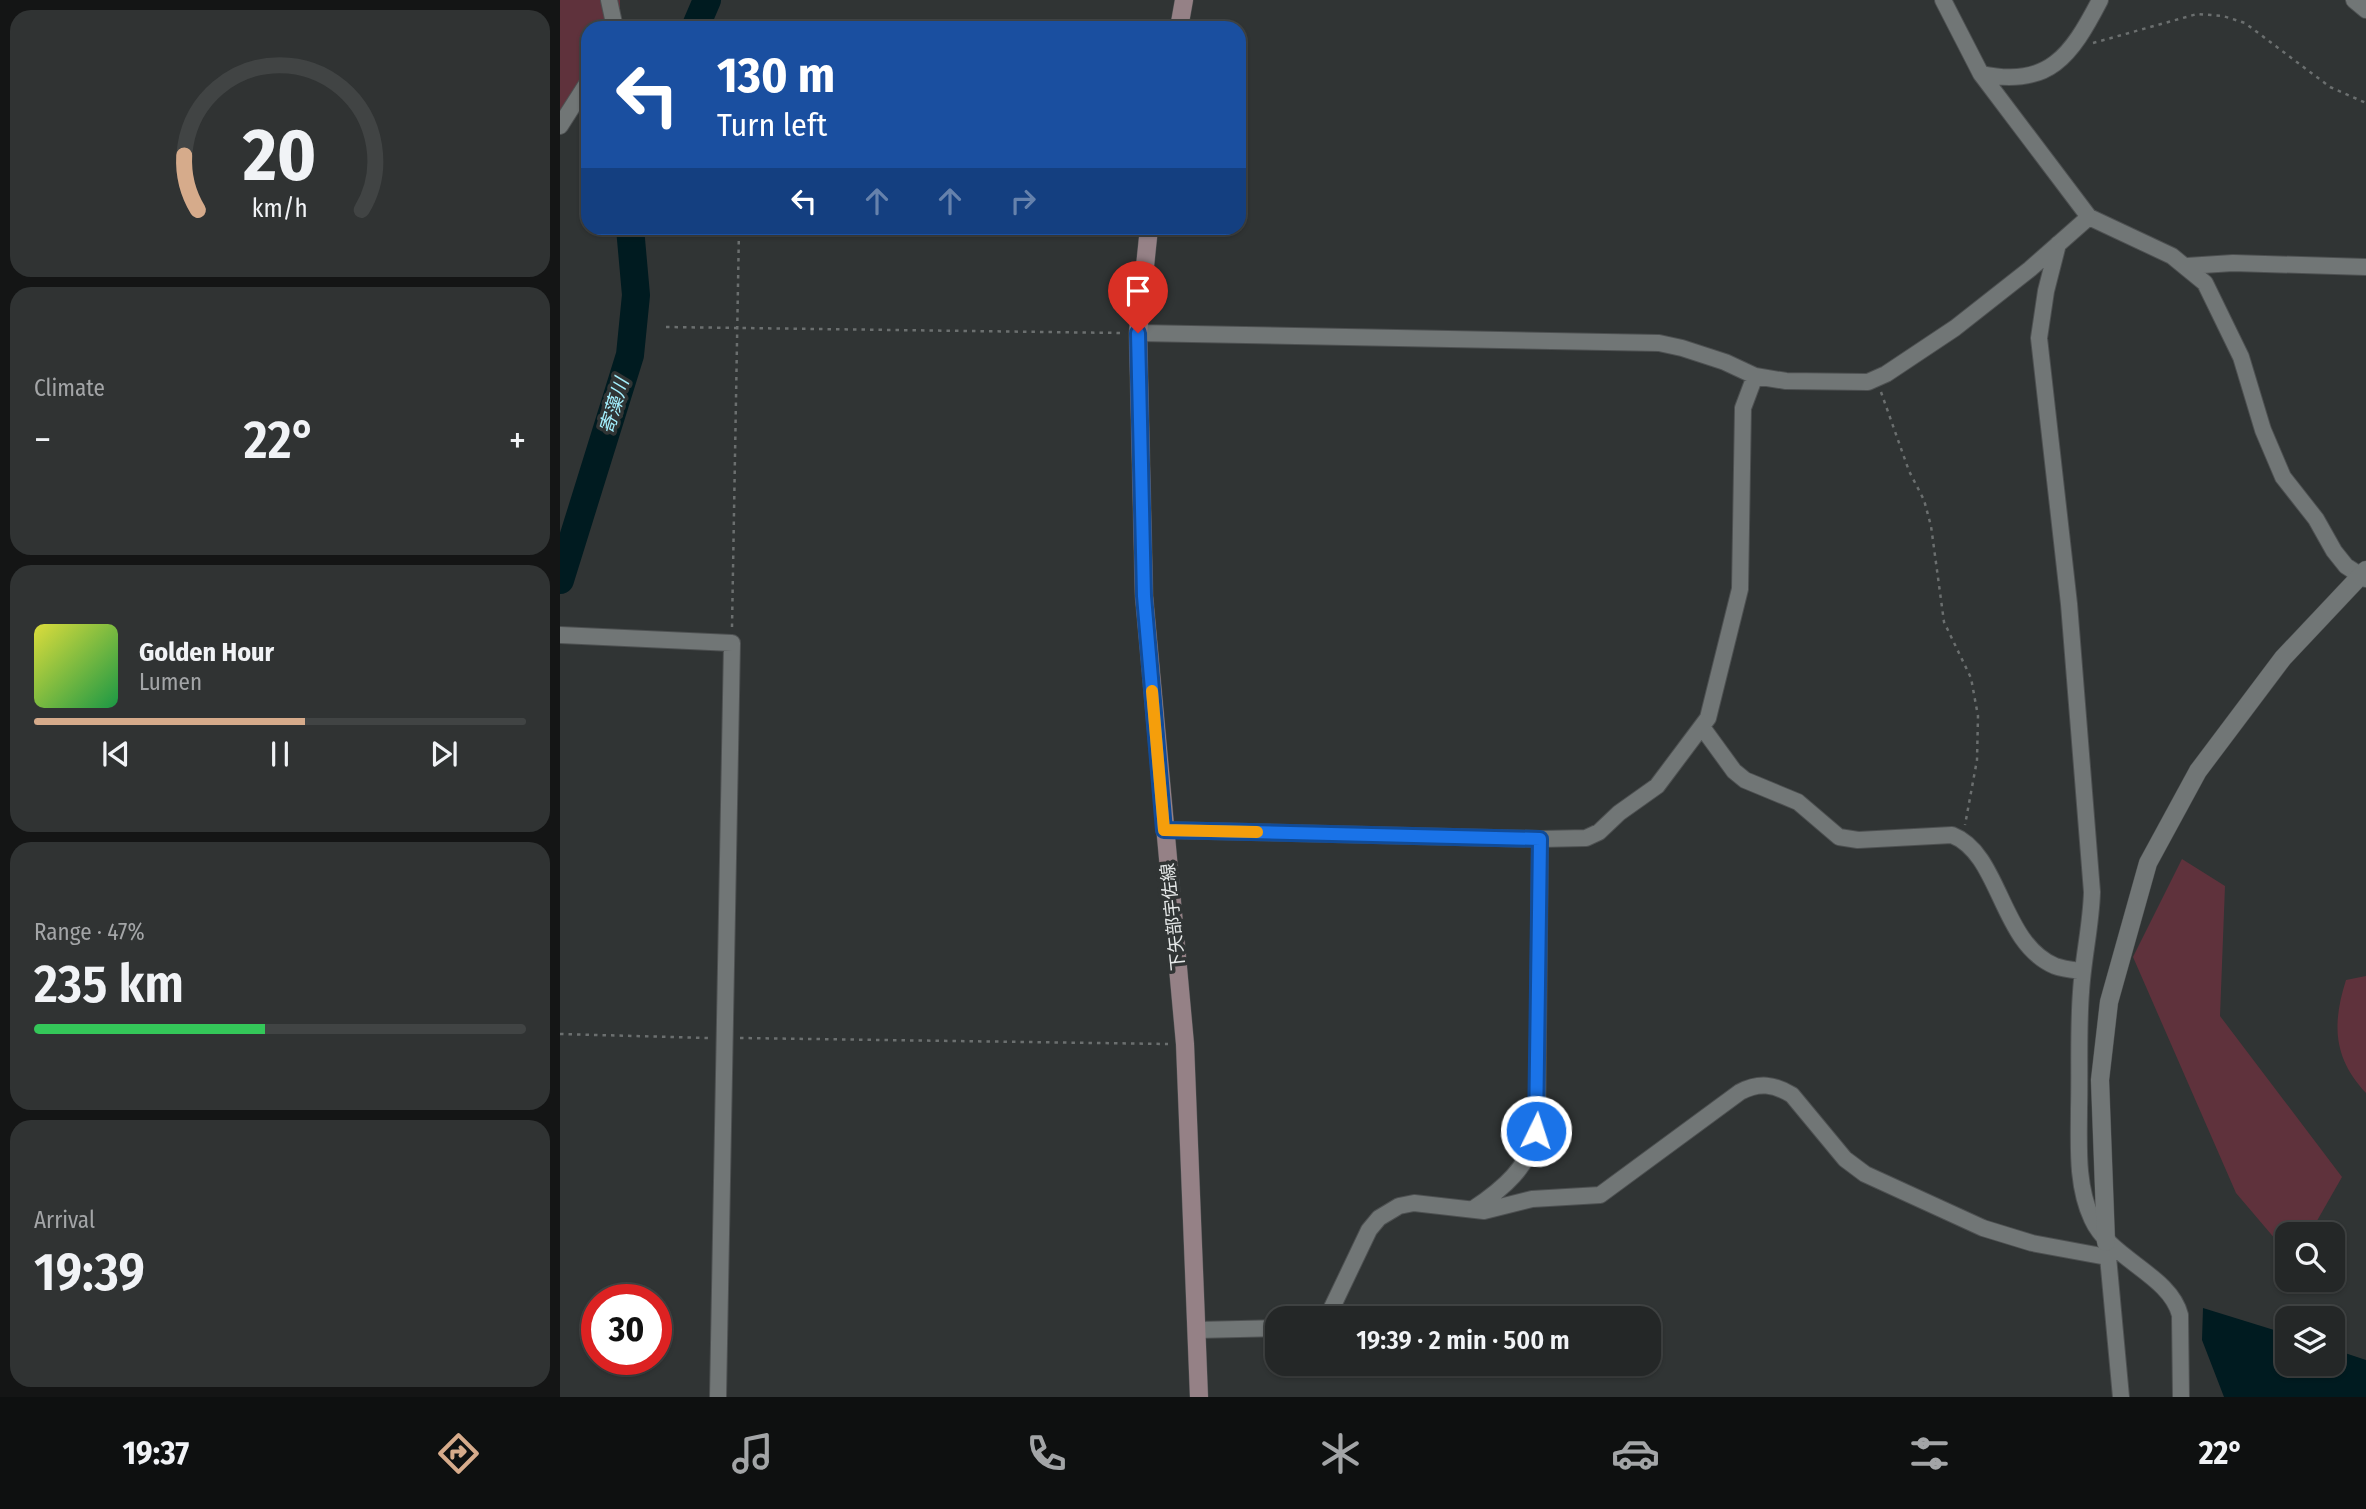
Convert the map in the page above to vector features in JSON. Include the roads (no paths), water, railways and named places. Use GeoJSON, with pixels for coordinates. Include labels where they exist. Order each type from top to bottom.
{"type":"FeatureCollection","features":[{"type":"Feature","properties":{"kind":"main road"},"geometry":{"type":"LineString","coordinates":[[1180,21],[1184,0]]}},
{"type":"Feature","properties":{"kind":"main road","name":"下矢部宇佐線"},"geometry":{"type":"LineString","coordinates":[[1148,235],[1138,333],[1144,596],[1185,1044],[1199,1397]]}},
{"type":"Feature","properties":{"kind":"street"},"geometry":{"type":"LineString","coordinates":[[609,0],[614,21]]}},
{"type":"Feature","properties":{"kind":"street"},"geometry":{"type":"LineString","coordinates":[[1943,0],[1981,74],[2089,217],[2150,244],[2187,266],[2205,283],[2224,318],[2250,381],[2272,456],[2283,477],[2316,519],[2346,566],[2364,575],[2284,657],[2198,771],[2148,863],[2109,1002],[2100,1080],[2107,1249],[2121,1397]]}},
{"type":"Feature","properties":{"kind":"street"},"geometry":{"type":"LineString","coordinates":[[1981,74],[2002,78],[2034,75],[2062,61],[2100,0]]}},
{"type":"Feature","properties":{"kind":"street"},"geometry":{"type":"LineString","coordinates":[[2354,0],[2366,10]]}},
{"type":"Feature","properties":{"kind":"street"},"geometry":{"type":"LineString","coordinates":[[560,125],[581,93]]}},
{"type":"Feature","properties":{"kind":"street"},"geometry":{"type":"LineString","coordinates":[[1138,333],[1659,343],[1682,348],[1755,376],[1786,381],[1858,382],[1876,379],[1964,321],[2089,217]]}},
{"type":"Feature","properties":{"kind":"street"},"geometry":{"type":"LineString","coordinates":[[2058,244],[2046,291],[2039,338],[2070,617],[2092,892],[2091,925],[2082,971],[2079,1157],[2084,1192],[2092,1220],[2107,1249],[2168,1292],[2177,1304],[2180,1315],[2181,1397]]}},
{"type":"Feature","properties":{"kind":"street"},"geometry":{"type":"LineString","coordinates":[[2187,266],[2233,263],[2366,267]]}},
{"type":"Feature","properties":{"kind":"street"},"geometry":{"type":"LineString","coordinates":[[1164,830],[1540,839],[1587,838],[1600,832],[1619,813],[1657,786],[1680,751],[1702,727],[1712,706],[1740,589],[1742,408],[1755,376]]}},
{"type":"Feature","properties":{"kind":"street"},"geometry":{"type":"LineString","coordinates":[[566,635],[732,643],[718,1397]]}},
{"type":"Feature","properties":{"kind":"street"},"geometry":{"type":"LineString","coordinates":[[1702,727],[1734,771],[1745,780],[1798,802],[1839,837],[1858,841],[1952,835],[1963,839],[1990,876],[2010,919],[2040,957],[2056,966],[2082,971]]}},
{"type":"Feature","properties":{"kind":"street"},"geometry":{"type":"LineString","coordinates":[[1474,1209],[1499,1192],[1533,1149],[1536,1131],[1540,839]]}},
{"type":"Feature","properties":{"kind":"street"},"geometry":{"type":"LineString","coordinates":[[1333,1306],[1369,1230],[1379,1218],[1399,1206],[1414,1203],[1493,1210],[1532,1199],[1600,1195],[1740,1092],[1762,1084],[1793,1095],[1845,1159],[1865,1174],[1983,1228],[2032,1242],[2107,1249]]}},
{"type":"Feature","properties":{"kind":"street"},"geometry":{"type":"LineString","coordinates":[[1197,1331],[1265,1328]]}},
{"type":"Feature","properties":{"kind":"water"},"geometry":{"type":"Polygon","coordinates":[[[2203,1308],[2275,1330],[2275,1376],[2345,1376],[2345,1353],[2366,1360],[2366,1397],[2224,1397],[2202,1340],[2203,1308]]]}},
{"type":"Feature","properties":{"kind":"waterway","name":"寄藻川"},"geometry":{"type":"LineString","coordinates":[[698,21],[707,0]]}},
{"type":"Feature","properties":{"kind":"waterway","name":"寄藻川"},"geometry":{"type":"LineString","coordinates":[[560,580],[630,355],[636,295],[631,235]]}}]}
